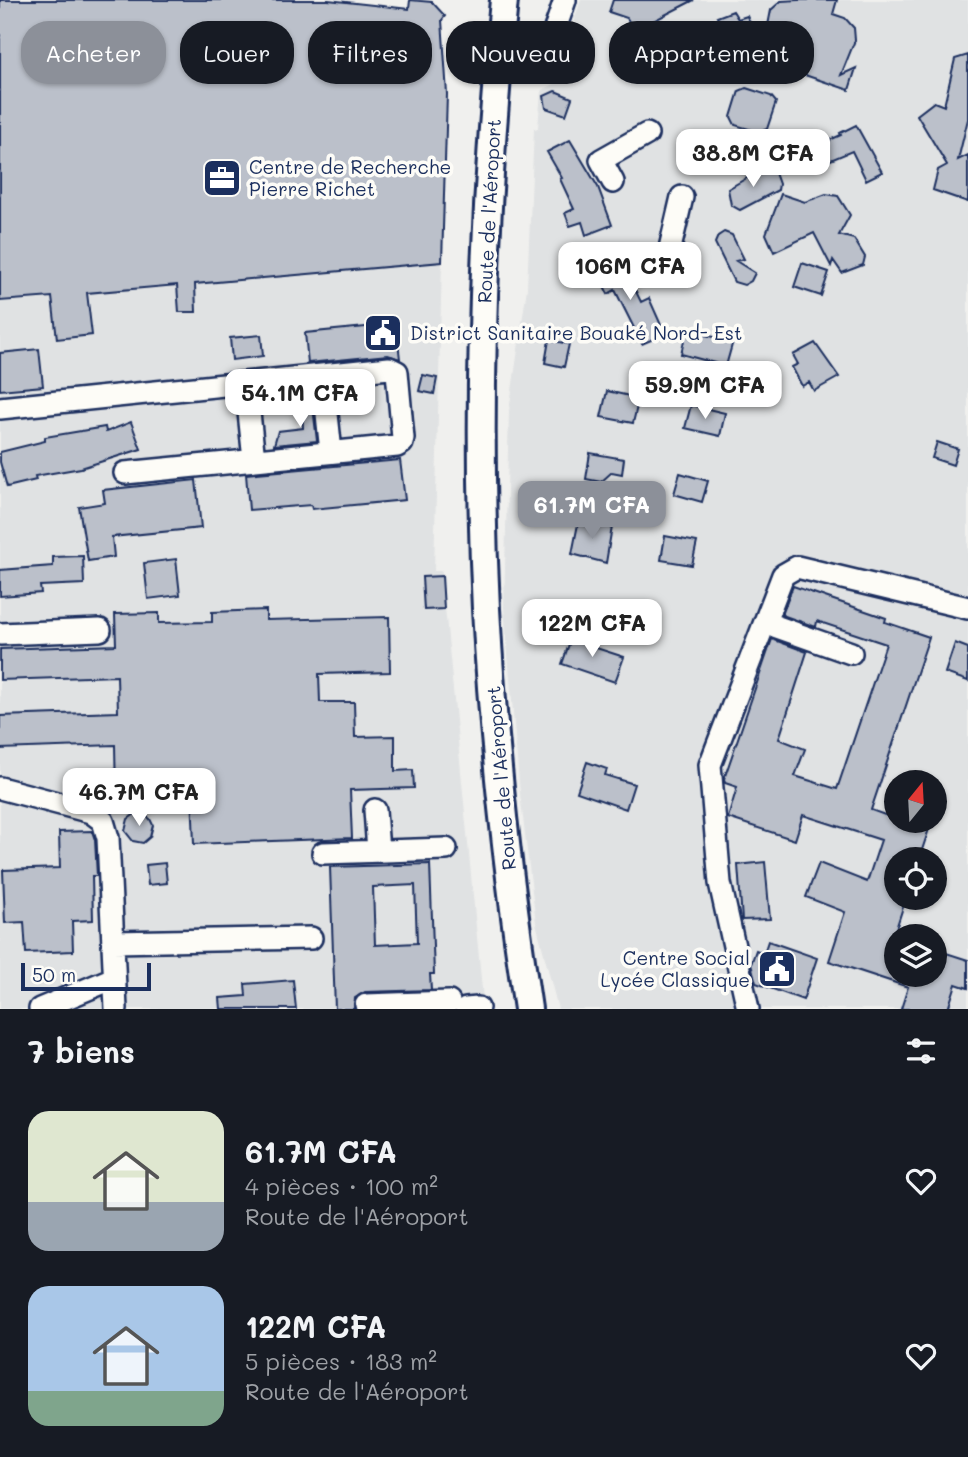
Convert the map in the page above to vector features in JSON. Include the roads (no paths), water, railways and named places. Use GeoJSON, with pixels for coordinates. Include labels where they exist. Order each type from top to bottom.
{"type":"FeatureCollection","features":[{"type":"Feature","properties":{"kind":"main road","name":"Route de l'Aéroport"},"geometry":{"type":"LineString","coordinates":[[504,0],[495,85],[486,245],[483,439],[486,595],[501,797],[515,924],[528,1009]]}},
{"type":"Feature","properties":{"kind":"lane"},"geometry":{"type":"LineString","coordinates":[[558,21],[565,0]]}},
{"type":"Feature","properties":{"kind":"lane"},"geometry":{"type":"LineString","coordinates":[[613,182],[601,160],[647,134]]}},
{"type":"Feature","properties":{"kind":"lane"},"geometry":{"type":"LineString","coordinates":[[664,274],[682,197]]}},
{"type":"Feature","properties":{"kind":"lane"},"geometry":{"type":"LineString","coordinates":[[0,408],[389,368],[397,372],[402,443],[397,446],[125,473]]}},
{"type":"Feature","properties":{"kind":"lane"},"geometry":{"type":"LineString","coordinates":[[323,376],[331,452]]}},
{"type":"Feature","properties":{"kind":"lane"},"geometry":{"type":"LineString","coordinates":[[246,384],[254,460]]}},
{"type":"Feature","properties":{"kind":"lane"},"geometry":{"type":"LineString","coordinates":[[748,1009],[720,883],[710,765],[783,575],[797,567],[968,608]]}},
{"type":"Feature","properties":{"kind":"lane"},"geometry":{"type":"LineString","coordinates":[[766,623],[851,653]]}},
{"type":"Feature","properties":{"kind":"lane"},"geometry":{"type":"LineString","coordinates":[[0,634],[100,630]]}},
{"type":"Feature","properties":{"kind":"lane"},"geometry":{"type":"LineString","coordinates":[[0,788],[91,812],[103,821],[108,838],[116,1009]]}},
{"type":"Feature","properties":{"kind":"lane"},"geometry":{"type":"LineString","coordinates":[[375,810],[378,851]]}},
{"type":"Feature","properties":{"kind":"lane"},"geometry":{"type":"LineString","coordinates":[[323,853],[446,849]]}},
{"type":"Feature","properties":{"kind":"lane"},"geometry":{"type":"LineString","coordinates":[[114,942],[311,938]]}},
{"type":"Feature","properties":{"kind":"lane"},"geometry":{"type":"LineString","coordinates":[[40,1009],[114,978]]}},
{"type":"Feature","properties":{"kind":"lane"},"geometry":{"type":"LineString","coordinates":[[366,1005],[457,1005],[478,1008]]}},
{"type":"Feature","properties":{"kind":"place","name":"Centre de Recherche Pierre Richet"},"geometry":{"type":"Point","coordinates":[222,178]}},
{"type":"Feature","properties":{"kind":"place","name":"District Sanitaire Bouaké Nord- Est"},"geometry":{"type":"Point","coordinates":[383,333]}},
{"type":"Feature","properties":{"kind":"place","name":"Centre Social Lycée Classique"},"geometry":{"type":"Point","coordinates":[777,969]}}]}
